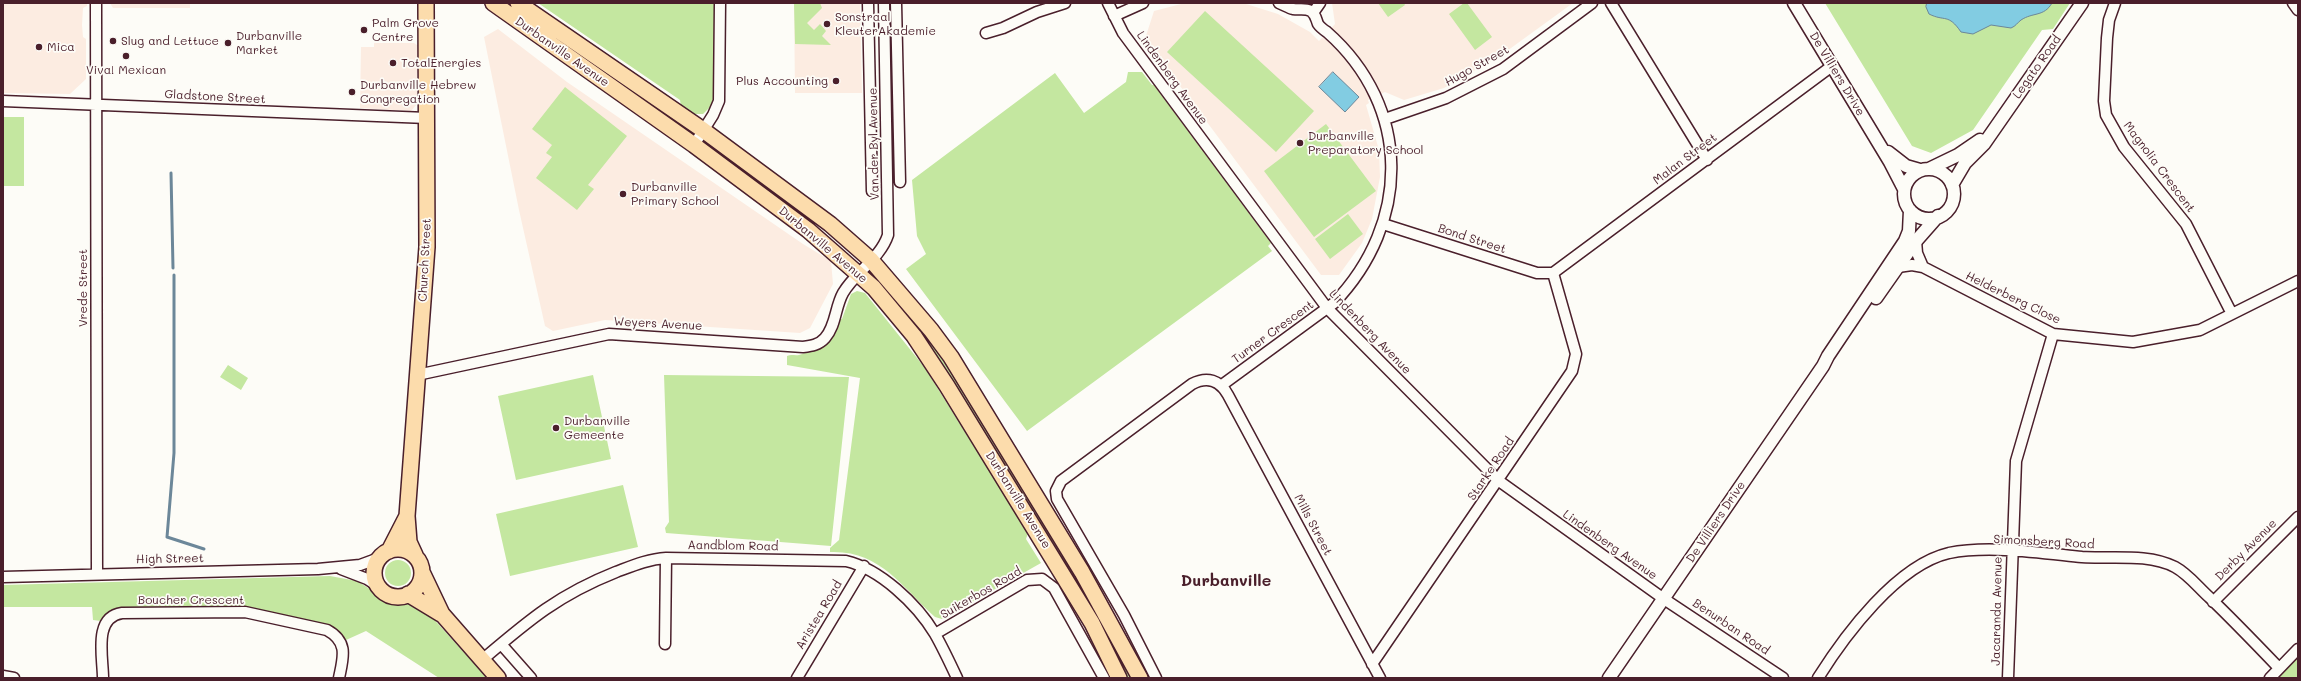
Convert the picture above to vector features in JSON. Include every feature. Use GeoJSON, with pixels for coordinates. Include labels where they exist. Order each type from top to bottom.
{"type":"FeatureCollection","features":[{"type":"Feature","properties":{"kind":"main road","name":"Church Street"},"geometry":{"type":"LineString","coordinates":[[415,556],[409,542],[407,516],[427,247],[426,3]]}},
{"type":"Feature","properties":{"kind":"main road"},"geometry":{"type":"LineString","coordinates":[[426,36],[430,24],[432,3]]}},
{"type":"Feature","properties":{"kind":"main road","name":"Durbanville Avenue"},"geometry":{"type":"LineString","coordinates":[[493,3],[694,145],[808,230],[859,273],[909,330],[930,358],[1092,623],[1120,678]]}},
{"type":"Feature","properties":{"kind":"main road","name":"Durbanville Avenue"},"geometry":{"type":"LineString","coordinates":[[518,3],[703,130],[830,224],[871,260],[931,330],[951,357],[1082,572],[1140,678]]}},
{"type":"Feature","properties":{"kind":"main road","name":"Church Street"},"geometry":{"type":"LineString","coordinates":[[384,554],[407,516]]}},
{"type":"Feature","properties":{"kind":"main road"},"geometry":{"type":"LineString","coordinates":[[422,572],[419,585],[408,594],[399,597],[391,596],[378,586],[374,572],[384,554],[402,549],[415,556],[420,563],[422,572],[442,614],[498,678]]}},
{"type":"Feature","properties":{"kind":"main road"},"geometry":{"type":"LineString","coordinates":[[408,594],[442,614]]}},
{"type":"Feature","properties":{"kind":"street","name":"Vrede Street"},"geometry":{"type":"LineString","coordinates":[[96,3],[97,574]]}},
{"type":"Feature","properties":{"kind":"street"},"geometry":{"type":"LineString","coordinates":[[694,145],[713,115],[718,101],[720,3]]}},
{"type":"Feature","properties":{"kind":"street"},"geometry":{"type":"LineString","coordinates":[[868,3],[872,192]]}},
{"type":"Feature","properties":{"kind":"street","name":"Van der Byl Avenue"},"geometry":{"type":"LineString","coordinates":[[859,273],[882,247],[888,235],[884,3]]}},
{"type":"Feature","properties":{"kind":"street","name":"Van der Byl Avenue"},"geometry":{"type":"LineString","coordinates":[[896,3],[900,182]]}},
{"type":"Feature","properties":{"kind":"street"},"geometry":{"type":"LineString","coordinates":[[986,33],[1004,28],[1036,12],[1065,3]]}},
{"type":"Feature","properties":{"kind":"street","name":"Lindenberg Avenue"},"geometry":{"type":"LineString","coordinates":[[1108,3],[1123,33],[1327,308],[1499,481],[1664,599]]}},
{"type":"Feature","properties":{"kind":"street"},"geometry":{"type":"LineString","coordinates":[[1114,16],[1143,3]]}},
{"type":"Feature","properties":{"kind":"street"},"geometry":{"type":"LineString","coordinates":[[1279,3],[1292,9],[1305,9],[1313,13],[1320,3]]}},
{"type":"Feature","properties":{"kind":"street","name":"Hugo Street"},"geometry":{"type":"LineString","coordinates":[[1385,119],[1446,98],[1503,69],[1592,3]]}},
{"type":"Feature","properties":{"kind":"street"},"geometry":{"type":"LineString","coordinates":[[1611,3],[1707,160]]}},
{"type":"Feature","properties":{"kind":"street","name":"De Villiers Drive"},"geometry":{"type":"LineString","coordinates":[[1794,3],[1880,144],[1904,189]]}},
{"type":"Feature","properties":{"kind":"street","name":"Legato Road"},"geometry":{"type":"LineString","coordinates":[[1952,185],[1965,163],[1984,144],[2082,3]]}},
{"type":"Feature","properties":{"kind":"street","name":"Magnolia Crescent"},"geometry":{"type":"LineString","coordinates":[[2115,3],[2108,20],[2104,101],[2106,115],[2124,147],[2186,224],[2232,314]]}},
{"type":"Feature","properties":{"kind":"street"},"geometry":{"type":"LineString","coordinates":[[2293,3],[2298,10]]}},
{"type":"Feature","properties":{"kind":"street","name":"Turner Crescent"},"geometry":{"type":"LineString","coordinates":[[1222,385],[1327,308],[1345,292],[1363,267],[1383,224],[1391,179],[1390,149],[1385,119],[1376,96],[1361,70],[1345,49],[1318,24],[1313,13]]}},
{"type":"Feature","properties":{"kind":"street","name":"Malan Street"},"geometry":{"type":"LineString","coordinates":[[1553,273],[1832,66]]}},
{"type":"Feature","properties":{"kind":"street","name":"Gladstone Street"},"geometry":{"type":"LineString","coordinates":[[3,100],[426,118]]}},
{"type":"Feature","properties":{"kind":"street"},"geometry":{"type":"LineString","coordinates":[[870,116],[886,113]]}},
{"type":"Feature","properties":{"kind":"street","name":"Legato Road"},"geometry":{"type":"LineString","coordinates":[[1924,170],[1958,155],[1993,131]]}},
{"type":"Feature","properties":{"kind":"street","name":"De Villiers Drive"},"geometry":{"type":"LineString","coordinates":[[1880,144],[1895,158],[1924,170]]}},
{"type":"Feature","properties":{"kind":"street"},"geometry":{"type":"LineString","coordinates":[[1924,170],[1943,173],[1952,185],[1952,200],[1944,213],[1938,216],[1923,218],[1910,210],[1906,204],[1904,189],[1912,175],[1924,170]]}},
{"type":"Feature","properties":{"kind":"street","name":"De Villiers Drive"},"geometry":{"type":"LineString","coordinates":[[1609,678],[1823,366],[1905,241],[1909,231],[1910,210]]}},
{"type":"Feature","properties":{"kind":"street","name":"De Villiers Drive"},"geometry":{"type":"LineString","coordinates":[[1823,366],[1840,347],[1916,241],[1938,216]]}},
{"type":"Feature","properties":{"kind":"street","name":"Bond Street"},"geometry":{"type":"LineString","coordinates":[[1383,224],[1537,274],[1553,273]]}},
{"type":"Feature","properties":{"kind":"street"},"geometry":{"type":"LineString","coordinates":[[1916,241],[1917,253],[1923,267]]}},
{"type":"Feature","properties":{"kind":"street","name":"Helderberg Close"},"geometry":{"type":"LineString","coordinates":[[1898,267],[1912,265],[1923,267],[2053,334],[2133,342],[2200,330],[2298,281]]}},
{"type":"Feature","properties":{"kind":"street","name":"Weyers Avenue"},"geometry":{"type":"LineString","coordinates":[[417,374],[609,334],[811,346],[822,342],[826,337],[842,294],[859,273]]}},
{"type":"Feature","properties":{"kind":"street","name":"Starke Road"},"geometry":{"type":"LineString","coordinates":[[1372,664],[1570,376],[1575,363],[1575,349],[1553,273]]}},
{"type":"Feature","properties":{"kind":"street","name":"Jacaranda Avenue"},"geometry":{"type":"LineString","coordinates":[[2008,678],[2017,452],[2053,334]]}},
{"type":"Feature","properties":{"kind":"street"},"geometry":{"type":"LineString","coordinates":[[1156,678],[1124,615],[1057,499],[1056,491],[1061,481],[1192,384],[1206,380],[1222,385]]}},
{"type":"Feature","properties":{"kind":"street","name":"Mills Street"},"geometry":{"type":"LineString","coordinates":[[1222,385],[1380,678]]}},
{"type":"Feature","properties":{"kind":"street","name":"Derby Avenue"},"geometry":{"type":"LineString","coordinates":[[2213,602],[2298,517]]}},
{"type":"Feature","properties":{"kind":"street","name":"Simonsberg Road"},"geometry":{"type":"LineString","coordinates":[[1818,678],[1853,626],[1881,597],[1919,568],[1937,557],[1950,553],[2012,551],[2160,561],[2184,574],[2279,668]]}},
{"type":"Feature","properties":{"kind":"street","name":"High Street"},"geometry":{"type":"LineString","coordinates":[[3,576],[337,568],[367,564],[384,554]]}},
{"type":"Feature","properties":{"kind":"street"},"geometry":{"type":"LineString","coordinates":[[665,644],[666,558]]}},
{"type":"Feature","properties":{"kind":"street","name":"Aandblom Road"},"geometry":{"type":"LineString","coordinates":[[482,660],[546,607],[579,588],[645,561],[666,558],[837,560],[864,566],[880,576],[911,604],[935,634],[957,678]]}},
{"type":"Feature","properties":{"kind":"street","name":"Aristea Road"},"geometry":{"type":"LineString","coordinates":[[797,678],[864,566]]}},
{"type":"Feature","properties":{"kind":"street","name":"High Street"},"geometry":{"type":"LineString","coordinates":[[337,568],[367,579],[378,586]]}},
{"type":"Feature","properties":{"kind":"street","name":"Suikerbos Road"},"geometry":{"type":"LineString","coordinates":[[935,634],[1027,580],[1042,579],[1054,588],[1104,678]]}},
{"type":"Feature","properties":{"kind":"street","name":"Benurban Road"},"geometry":{"type":"LineString","coordinates":[[1664,599],[1783,678]]}},
{"type":"Feature","properties":{"kind":"street","name":"Boucher Crescent"},"geometry":{"type":"LineString","coordinates":[[103,678],[102,632],[105,624],[111,616],[122,613],[220,611],[245,612],[328,630],[337,637],[345,652],[339,678]]}},
{"type":"Feature","properties":{"kind":"street"},"geometry":{"type":"LineString","coordinates":[[501,644],[531,678]]}},
{"type":"Feature","properties":{"kind":"street"},"geometry":{"type":"LineString","coordinates":[[2270,678],[2298,649]]}},
{"type":"Feature","properties":{"kind":"street"},"geometry":{"type":"LineString","coordinates":[[3,676],[14,678]]}},
{"type":"Feature","properties":{"kind":"shaded area"},"geometry":{"type":"Polygon","coordinates":[[[3,3],[87,3],[87,6],[83,8],[82,25],[83,37],[86,39],[86,79],[70,94],[3,93],[3,3]]]}},
{"type":"Feature","properties":{"kind":"shaded area"},"geometry":{"type":"Polygon","coordinates":[[[110,3],[190,3],[190,8],[113,8],[110,3]]]}},
{"type":"Feature","properties":{"kind":"shaded area"},"geometry":{"type":"Polygon","coordinates":[[[794,3],[860,3],[862,93],[795,93],[794,3]]]}},
{"type":"Feature","properties":{"kind":"shaded area","name":"Durbanville Preparatory School"},"geometry":{"type":"Polygon","coordinates":[[[1185,3],[1243,3],[1278,14],[1310,32],[1319,41],[1335,24],[1332,3],[1573,3],[1500,56],[1444,88],[1404,100],[1385,92],[1368,100],[1369,103],[1366,105],[1379,150],[1380,177],[1372,219],[1362,243],[1339,275],[1321,275],[1145,39],[1154,11],[1185,3]]]}},
{"type":"Feature","properties":{"kind":"shaded area","name":"Durbanville Primary School"},"geometry":{"type":"Polygon","coordinates":[[[498,29],[567,82],[803,244],[831,261],[833,284],[810,328],[800,333],[605,320],[553,331],[545,326],[519,210],[484,37],[498,29]]]}},
{"type":"Feature","properties":{"kind":"shaded area"},"geometry":{"type":"Polygon","coordinates":[[[374,43],[414,43],[420,47],[420,73],[417,73],[417,104],[411,111],[360,108],[361,47],[374,47],[374,43]]]}},
{"type":"Feature","properties":{"kind":"green space"},"geometry":{"type":"Polygon","coordinates":[[[538,3],[715,3],[714,99],[712,105],[703,114],[693,114],[681,106],[680,100],[538,3]]]}},
{"type":"Feature","properties":{"kind":"green space"},"geometry":{"type":"Polygon","coordinates":[[[794,3],[820,3],[822,8],[807,23],[814,30],[820,24],[826,31],[822,36],[831,45],[795,44],[794,3]]]}},
{"type":"Feature","properties":{"kind":"green space"},"geometry":{"type":"Polygon","coordinates":[[[1378,3],[1404,3],[1405,5],[1388,17],[1378,3]]]}},
{"type":"Feature","properties":{"kind":"green space"},"geometry":{"type":"Polygon","coordinates":[[[1464,3],[1467,3],[1492,37],[1475,50],[1449,14],[1464,3]]]}},
{"type":"Feature","properties":{"kind":"green space"},"geometry":{"type":"Polygon","coordinates":[[[1825,3],[2070,3],[2053,29],[2042,30],[1973,130],[1931,153],[1912,146],[1825,3]]]}},
{"type":"Feature","properties":{"kind":"green space"},"geometry":{"type":"Polygon","coordinates":[[[1205,11],[1314,111],[1276,152],[1167,52],[1205,11]]]}},
{"type":"Feature","properties":{"kind":"green space"},"geometry":{"type":"Polygon","coordinates":[[[1128,72],[1142,72],[1152,85],[1154,85],[1271,243],[1268,246],[1272,251],[1027,431],[906,269],[926,254],[917,236],[912,180],[1055,73],[1084,113],[1126,82],[1128,72]]]}},
{"type":"Feature","properties":{"kind":"green space"},"geometry":{"type":"Polygon","coordinates":[[[565,87],[627,136],[588,185],[594,189],[577,210],[536,178],[552,157],[546,153],[552,145],[532,129],[565,87]]]}},
{"type":"Feature","properties":{"kind":"green space"},"geometry":{"type":"Polygon","coordinates":[[[3,117],[24,117],[24,186],[3,186],[3,117]]]}},
{"type":"Feature","properties":{"kind":"green space"},"geometry":{"type":"Polygon","coordinates":[[[1326,124],[1376,191],[1314,237],[1264,171],[1326,124]]]}},
{"type":"Feature","properties":{"kind":"green space"},"geometry":{"type":"Polygon","coordinates":[[[1348,214],[1363,234],[1330,259],[1315,239],[1348,214]]]}},
{"type":"Feature","properties":{"kind":"green space"},"geometry":{"type":"Polygon","coordinates":[[[857,291],[865,293],[925,368],[1028,533],[1026,539],[1041,563],[942,619],[935,617],[889,572],[876,564],[863,557],[848,553],[830,552],[830,548],[839,540],[860,378],[787,365],[787,356],[799,355],[826,345],[833,336],[840,319],[842,319],[851,294],[857,291]]]}},
{"type":"Feature","properties":{"kind":"green space"},"geometry":{"type":"Polygon","coordinates":[[[923,331],[953,373],[1084,586],[1134,678],[1128,678],[1101,627],[928,343],[922,332],[923,331]]]}},
{"type":"Feature","properties":{"kind":"green space"},"geometry":{"type":"Polygon","coordinates":[[[228,365],[248,378],[241,390],[220,377],[228,365]]]}},
{"type":"Feature","properties":{"kind":"green space"},"geometry":{"type":"Polygon","coordinates":[[[593,375],[611,459],[516,480],[498,396],[593,375]]]}},
{"type":"Feature","properties":{"kind":"green space"},"geometry":{"type":"Polygon","coordinates":[[[664,375],[849,377],[831,546],[666,533],[665,528],[669,522],[664,375]]]}},
{"type":"Feature","properties":{"kind":"green space"},"geometry":{"type":"Polygon","coordinates":[[[623,485],[638,547],[510,576],[496,514],[623,485]]]}},
{"type":"Feature","properties":{"kind":"green space"},"geometry":{"type":"Polygon","coordinates":[[[398,560],[407,564],[411,573],[407,582],[398,586],[389,582],[385,573],[389,564],[398,560]]]}},
{"type":"Feature","properties":{"kind":"green space"},"geometry":{"type":"Polygon","coordinates":[[[330,576],[357,581],[386,599],[416,605],[431,616],[487,678],[439,678],[366,631],[346,640],[337,630],[328,625],[233,607],[121,609],[110,612],[101,621],[93,620],[92,607],[3,607],[3,585],[330,576]]]}},
{"type":"Feature","properties":{"kind":"green space"},"geometry":{"type":"Polygon","coordinates":[[[2298,657],[2298,678],[2278,678],[2278,677],[2298,657]]]}},
{"type":"Feature","properties":{"kind":"water"},"geometry":{"type":"Polygon","coordinates":[[[1927,3],[2052,3],[2042,12],[2021,20],[2011,28],[1991,25],[1973,34],[1961,32],[1953,22],[1929,14],[1926,7],[1927,3]]]}},
{"type":"Feature","properties":{"kind":"water"},"geometry":{"type":"Polygon","coordinates":[[[1333,72],[1359,97],[1345,112],[1319,87],[1333,72]]]}},
{"type":"Feature","properties":{"kind":"waterway"},"geometry":{"type":"LineString","coordinates":[[171,173],[173,268]]}},
{"type":"Feature","properties":{"kind":"waterway"},"geometry":{"type":"LineString","coordinates":[[174,275],[174,453],[167,537],[204,549]]}},
{"type":"Feature","properties":{"kind":"place","name":"Sonstraal KleuterAkademie"},"geometry":{"type":"Point","coordinates":[827,24]}},
{"type":"Feature","properties":{"kind":"place","name":"Palm Grove Centre"},"geometry":{"type":"Point","coordinates":[364,30]}},
{"type":"Feature","properties":{"kind":"place","name":"Slug and Lettuce"},"geometry":{"type":"Point","coordinates":[113,41]}},
{"type":"Feature","properties":{"kind":"place","name":"Durbanville Market"},"geometry":{"type":"Point","coordinates":[228,43]}},
{"type":"Feature","properties":{"kind":"place","name":"Mica"},"geometry":{"type":"Point","coordinates":[39,47]}},
{"type":"Feature","properties":{"kind":"place","name":"Viva! Mexican"},"geometry":{"type":"Point","coordinates":[126,56]}},
{"type":"Feature","properties":{"kind":"place","name":"TotalEnergies"},"geometry":{"type":"Point","coordinates":[393,63]}},
{"type":"Feature","properties":{"kind":"place","name":"Plus Accounting"},"geometry":{"type":"Point","coordinates":[836,81]}},
{"type":"Feature","properties":{"kind":"place","name":"Durbanville Hebrew Congregation"},"geometry":{"type":"Point","coordinates":[352,92]}},
{"type":"Feature","properties":{"kind":"place","name":"Durbanville Preparatory School"},"geometry":{"type":"Point","coordinates":[1300,143]}},
{"type":"Feature","properties":{"kind":"place","name":"Durbanville Primary School"},"geometry":{"type":"Point","coordinates":[623,194]}},
{"type":"Feature","properties":{"kind":"place","name":"Durbanville Gemeente"},"geometry":{"type":"Point","coordinates":[556,428]}},
{"type":"Feature","properties":{"kind":"district","name":"Durbanville"},"geometry":{"type":"Point","coordinates":[1226,581]}}]}
